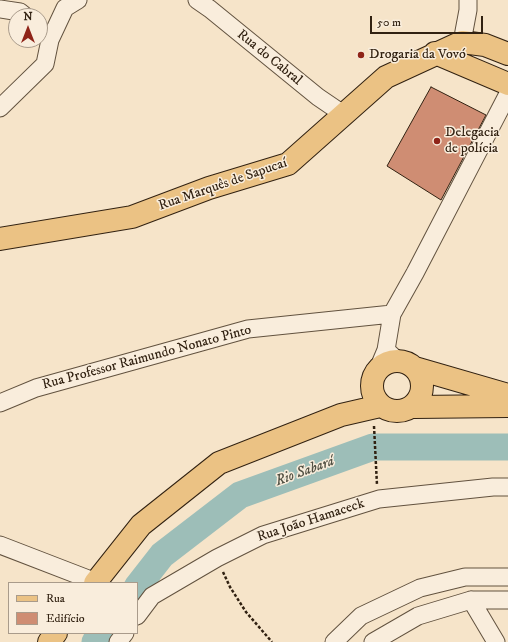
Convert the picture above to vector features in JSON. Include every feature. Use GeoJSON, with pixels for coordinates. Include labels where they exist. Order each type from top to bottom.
{"type":"FeatureCollection","features":[{"type":"Feature","properties":{"kind":"main road","name":"Rua Marquês de Sapucaí"},"geometry":{"type":"LineString","coordinates":[[0,239],[132,218],[209,188],[288,164],[386,77],[435,53],[462,42]]}},
{"type":"Feature","properties":{"kind":"main road"},"geometry":{"type":"LineString","coordinates":[[462,42],[485,45],[508,54]]}},
{"type":"Feature","properties":{"kind":"main road"},"geometry":{"type":"LineString","coordinates":[[435,53],[508,84]]}},
{"type":"Feature","properties":{"kind":"main road"},"geometry":{"type":"LineString","coordinates":[[95,582],[141,525],[219,463],[340,415],[386,380],[420,375],[423,383],[423,392],[414,407]]}},
{"type":"Feature","properties":{"kind":"main road"},"geometry":{"type":"LineString","coordinates":[[386,380],[508,395]]}},
{"type":"Feature","properties":{"kind":"main road"},"geometry":{"type":"LineString","coordinates":[[386,380],[387,411],[397,412],[414,407],[508,406]]}},
{"type":"Feature","properties":{"kind":"main road"},"geometry":{"type":"LineString","coordinates":[[49,642],[55,634]]}},
{"type":"Feature","properties":{"kind":"street"},"geometry":{"type":"LineString","coordinates":[[48,31],[65,8],[78,0]]}},
{"type":"Feature","properties":{"kind":"street"},"geometry":{"type":"LineString","coordinates":[[462,42],[468,10],[468,0]]}},
{"type":"Feature","properties":{"kind":"street","name":"Rua do Cabral"},"geometry":{"type":"LineString","coordinates":[[207,3],[318,97],[343,114]]}},
{"type":"Feature","properties":{"kind":"street"},"geometry":{"type":"LineString","coordinates":[[0,108],[45,64],[45,48]]}},
{"type":"Feature","properties":{"kind":"street"},"geometry":{"type":"LineString","coordinates":[[386,380],[392,314],[416,273],[508,94]]}},
{"type":"Feature","properties":{"kind":"street","name":"Rua Professor Raimundo Nonato Pinto"},"geometry":{"type":"LineString","coordinates":[[0,403],[36,388],[248,329],[392,314]]}},
{"type":"Feature","properties":{"kind":"street","name":"Rua João Hamaceck"},"geometry":{"type":"LineString","coordinates":[[138,615],[152,596],[217,558],[263,535],[379,499],[493,487],[508,487]]}},
{"type":"Feature","properties":{"kind":"street"},"geometry":{"type":"LineString","coordinates":[[0,545],[95,582]]}},
{"type":"Feature","properties":{"kind":"street"},"geometry":{"type":"LineString","coordinates":[[334,642],[361,616],[420,588],[465,577],[508,577]]}},
{"type":"Feature","properties":{"kind":"street"},"geometry":{"type":"LineString","coordinates":[[471,600],[496,642]]}},
{"type":"Feature","properties":{"kind":"street"},"geometry":{"type":"LineString","coordinates":[[373,642],[418,616],[471,600],[508,600]]}},
{"type":"Feature","properties":{"kind":"path"},"geometry":{"type":"LineString","coordinates":[[376,483],[386,380]]}},
{"type":"Feature","properties":{"kind":"path"},"geometry":{"type":"LineString","coordinates":[[217,558],[230,588],[246,612],[272,642]]}},
{"type":"Feature","properties":{"kind":"building","name":"Delegacia de polícia"},"geometry":{"type":"Polygon","coordinates":[[[431,87],[486,115],[441,200],[387,166],[431,87]]]}},
{"type":"Feature","properties":{"kind":"waterway","name":"Rio Sabará"},"geometry":{"type":"LineString","coordinates":[[138,586],[162,555],[240,495],[373,447],[508,447]]}},
{"type":"Feature","properties":{"kind":"waterway","name":"Rio Sabará"},"geometry":{"type":"LineString","coordinates":[[95,642],[100,634]]}},
{"type":"Feature","properties":{"kind":"place","name":"Drogaria da Vovó"},"geometry":{"type":"Point","coordinates":[361,55]}},
{"type":"Feature","properties":{"kind":"place","name":"Delegacia de polícia"},"geometry":{"type":"Point","coordinates":[437,141]}}]}
